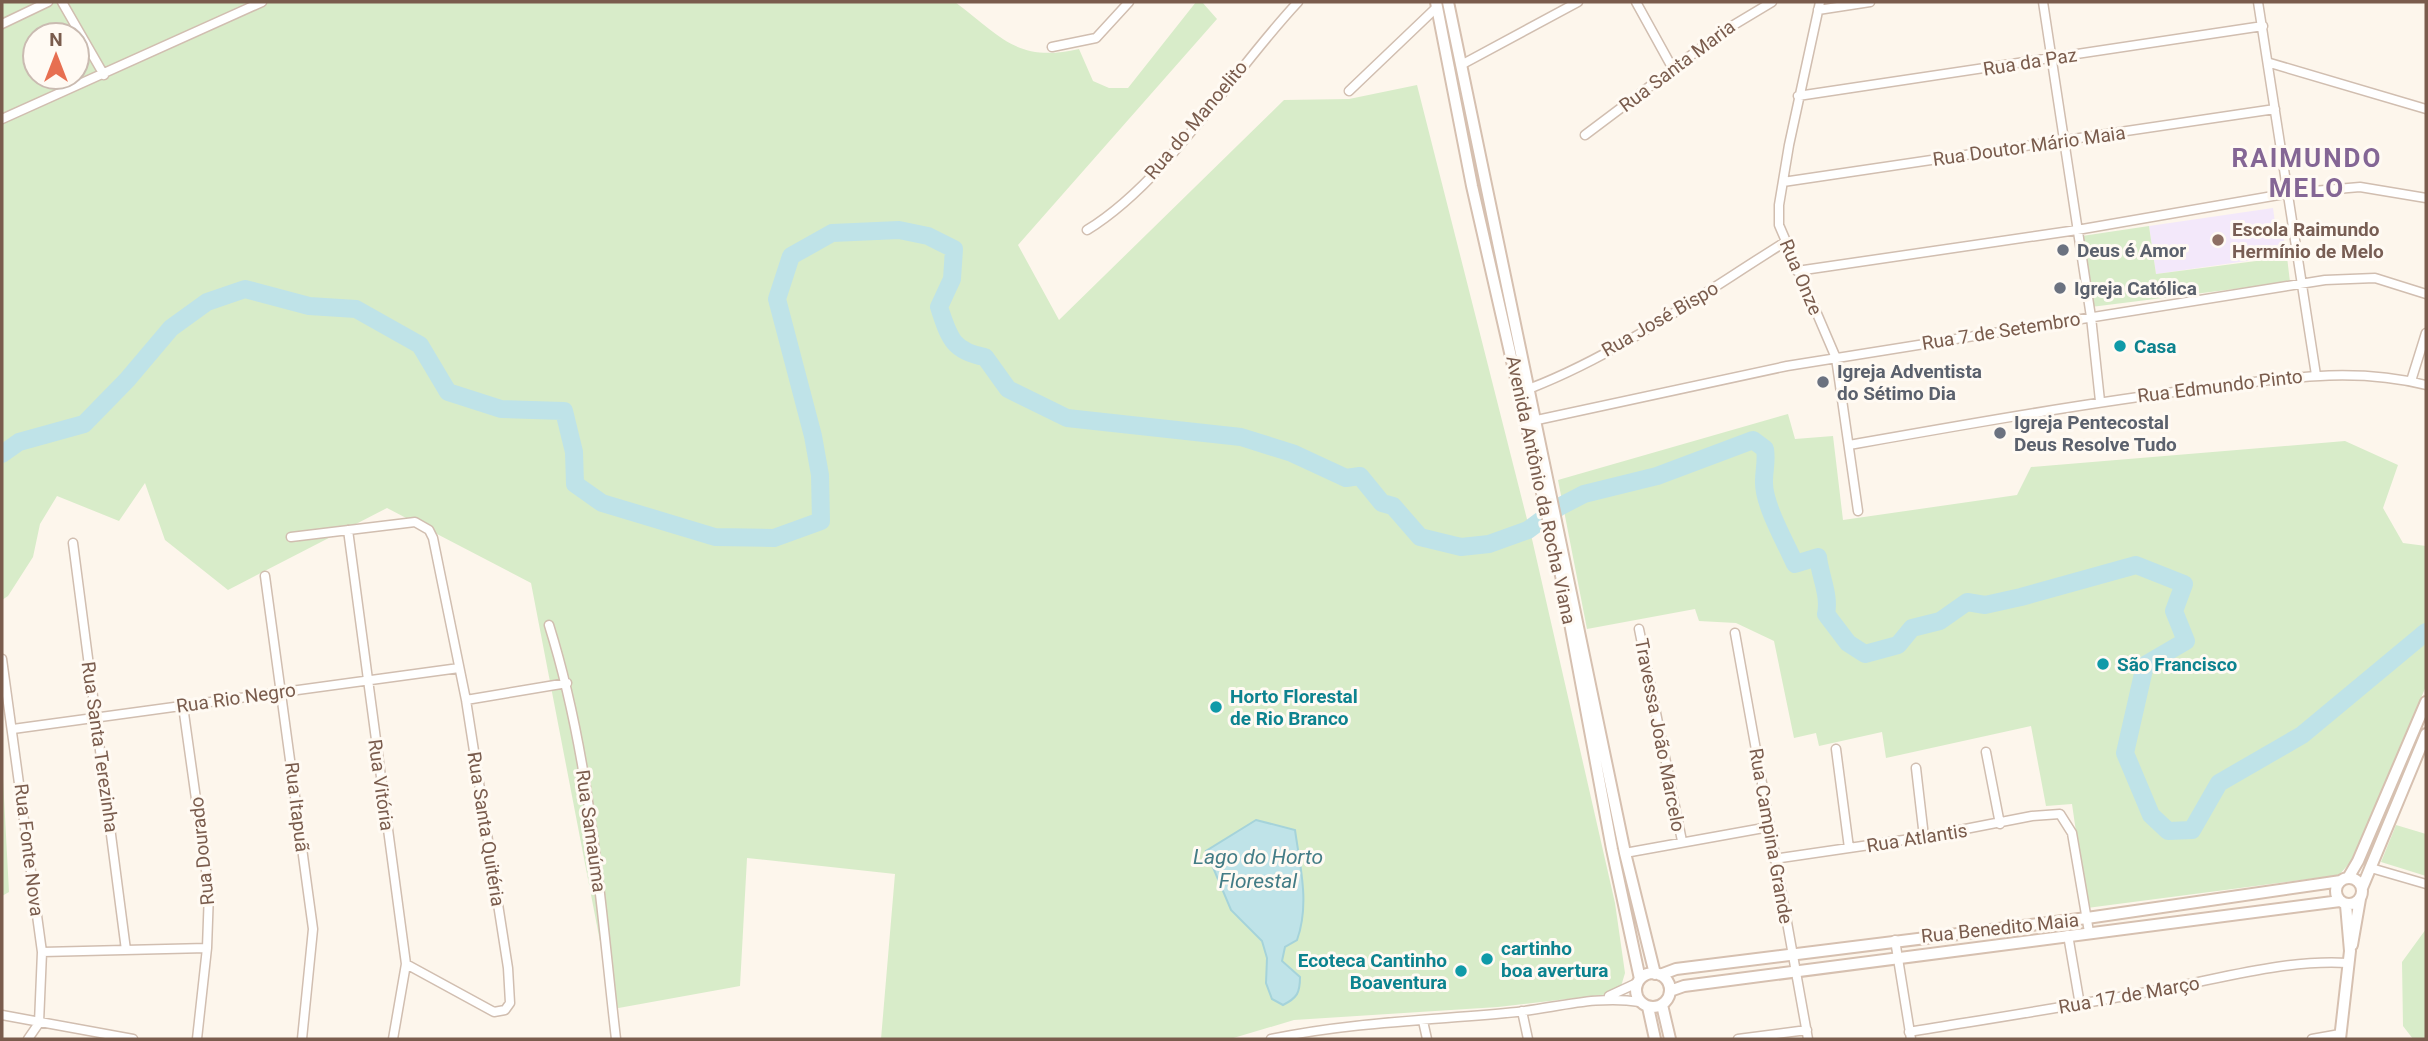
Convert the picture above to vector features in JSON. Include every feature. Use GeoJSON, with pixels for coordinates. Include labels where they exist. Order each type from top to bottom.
{"type":"FeatureCollection","features":[{"type":"Feature","properties":{"kind":"main road","name":"Avenida Antônio da Rocha Viana"},"geometry":{"type":"LineString","coordinates":[[1448,2],[1531,388],[1550,503]]}},
{"type":"Feature","properties":{"kind":"main road","name":"Avenida Antônio da Rocha Viana"},"geometry":{"type":"LineString","coordinates":[[1436,4],[1472,186],[1550,503],[1625,853],[1658,974]]}},
{"type":"Feature","properties":{"kind":"main road","name":"Avenida Antônio da Rocha Viana"},"geometry":{"type":"LineString","coordinates":[[1566,580],[1612,849],[1639,981]]}},
{"type":"Feature","properties":{"kind":"main road"},"geometry":{"type":"LineString","coordinates":[[2350,951],[2343,903],[2336,893],[2358,861],[2426,702]]}},
{"type":"Feature","properties":{"kind":"main road"},"geometry":{"type":"LineString","coordinates":[[2340,1037],[2348,963],[2356,932],[2361,893],[2426,734]]}},
{"type":"Feature","properties":{"kind":"main road"},"geometry":{"type":"LineString","coordinates":[[2344,880],[2357,880],[2361,893]]}},
{"type":"Feature","properties":{"kind":"main road","name":"Rua Benedito Maia"},"geometry":{"type":"LineString","coordinates":[[1658,974],[1793,953],[2087,918],[2344,880]]}},
{"type":"Feature","properties":{"kind":"main road","name":"Rua Benedito Maia"},"geometry":{"type":"LineString","coordinates":[[1670,991],[1684,986],[2089,932],[2343,903],[2361,893]]}},
{"type":"Feature","properties":{"kind":"main road"},"geometry":{"type":"LineString","coordinates":[[1655,1039],[1644,1004],[1636,993],[1639,981],[1658,974],[1665,978],[1670,991],[1662,1004],[1670,1039]]}},
{"type":"Feature","properties":{"kind":"main road"},"geometry":{"type":"LineString","coordinates":[[1644,1004],[1662,1004]]}},
{"type":"Feature","properties":{"kind":"street"},"geometry":{"type":"LineString","coordinates":[[2,24],[48,2]]}},
{"type":"Feature","properties":{"kind":"street"},"geometry":{"type":"LineString","coordinates":[[62,2],[104,75]]}},
{"type":"Feature","properties":{"kind":"street"},"geometry":{"type":"LineString","coordinates":[[2,119],[262,2]]}},
{"type":"Feature","properties":{"kind":"street"},"geometry":{"type":"LineString","coordinates":[[1052,47],[1096,38],[1129,2]]}},
{"type":"Feature","properties":{"kind":"street","name":"Rua do Manoelito"},"geometry":{"type":"LineString","coordinates":[[1087,230],[1106,219],[1143,185],[1298,2]]}},
{"type":"Feature","properties":{"kind":"street"},"geometry":{"type":"LineString","coordinates":[[1461,65],[1578,2]]}},
{"type":"Feature","properties":{"kind":"street"},"geometry":{"type":"LineString","coordinates":[[1636,2],[1673,69]]}},
{"type":"Feature","properties":{"kind":"street","name":"Rua Santa Maria"},"geometry":{"type":"LineString","coordinates":[[1585,135],[1730,26],[1772,2]]}},
{"type":"Feature","properties":{"kind":"street"},"geometry":{"type":"LineString","coordinates":[[1819,6],[1870,2]]}},
{"type":"Feature","properties":{"kind":"street"},"geometry":{"type":"LineString","coordinates":[[2043,2],[2091,317],[2100,401]]}},
{"type":"Feature","properties":{"kind":"street"},"geometry":{"type":"LineString","coordinates":[[2258,2],[2270,62],[2275,109],[2290,193],[2300,285],[2316,375]]}},
{"type":"Feature","properties":{"kind":"street"},"geometry":{"type":"LineString","coordinates":[[1349,91],[1436,4]]}},
{"type":"Feature","properties":{"kind":"street","name":"Rua Onze"},"geometry":{"type":"LineString","coordinates":[[1819,6],[1798,96],[1783,182],[1779,225],[1836,358],[1858,511]]}},
{"type":"Feature","properties":{"kind":"street","name":"Rua da Paz"},"geometry":{"type":"LineString","coordinates":[[1798,96],[2263,26]]}},
{"type":"Feature","properties":{"kind":"street"},"geometry":{"type":"LineString","coordinates":[[2270,62],[2426,109]]}},
{"type":"Feature","properties":{"kind":"street","name":"Rua Doutor Mário Maia"},"geometry":{"type":"LineString","coordinates":[[1783,182],[2275,109]]}},
{"type":"Feature","properties":{"kind":"street"},"geometry":{"type":"LineString","coordinates":[[1797,271],[2077,230],[2290,193],[2360,187],[2387,189],[2426,198]]}},
{"type":"Feature","properties":{"kind":"street","name":"Rua José Bispo"},"geometry":{"type":"LineString","coordinates":[[1531,388],[1583,363],[1686,305],[1785,242]]}},
{"type":"Feature","properties":{"kind":"street","name":"Rua 7 de Setembro"},"geometry":{"type":"LineString","coordinates":[[1537,420],[1836,358],[2300,285],[2375,278],[2426,294]]}},
{"type":"Feature","properties":{"kind":"street"},"geometry":{"type":"LineString","coordinates":[[2411,381],[2426,333]]}},
{"type":"Feature","properties":{"kind":"street","name":"Rua Edmundo Pinto"},"geometry":{"type":"LineString","coordinates":[[1849,445],[2100,401],[2316,375],[2345,373],[2426,385]]}},
{"type":"Feature","properties":{"kind":"street","name":"Rua Santa Quitéria"},"geometry":{"type":"LineString","coordinates":[[348,530],[415,522],[429,530],[433,538],[466,700],[508,968],[510,1003],[505,1010],[494,1012],[406,964]]}},
{"type":"Feature","properties":{"kind":"street"},"geometry":{"type":"LineString","coordinates":[[291,537],[348,530]]}},
{"type":"Feature","properties":{"kind":"street","name":"Rua Vitória"},"geometry":{"type":"LineString","coordinates":[[348,530],[406,964],[393,1039]]}},
{"type":"Feature","properties":{"kind":"street","name":"Rua Santa Terezinha"},"geometry":{"type":"LineString","coordinates":[[73,543],[126,950]]}},
{"type":"Feature","properties":{"kind":"street","name":"Rua Itapuã"},"geometry":{"type":"LineString","coordinates":[[265,576],[313,929],[302,1039]]}},
{"type":"Feature","properties":{"kind":"street","name":"Rua Samaúma"},"geometry":{"type":"LineString","coordinates":[[549,625],[567,683],[588,799],[616,1039]]}},
{"type":"Feature","properties":{"kind":"street","name":"Travessa João Marcelo"},"geometry":{"type":"LineString","coordinates":[[1639,629],[1682,841]]}},
{"type":"Feature","properties":{"kind":"street","name":"Rua Campina Grande"},"geometry":{"type":"LineString","coordinates":[[1735,633],[1808,1035]]}},
{"type":"Feature","properties":{"kind":"street","name":"Rua Fonte Nova"},"geometry":{"type":"LineString","coordinates":[[2,659],[42,952],[39,1023]]}},
{"type":"Feature","properties":{"kind":"street","name":"Rua Rio Negro"},"geometry":{"type":"LineString","coordinates":[[13,729],[459,668]]}},
{"type":"Feature","properties":{"kind":"street"},"geometry":{"type":"LineString","coordinates":[[466,700],[567,683]]}},
{"type":"Feature","properties":{"kind":"street","name":"Rua Dourado"},"geometry":{"type":"LineString","coordinates":[[183,705],[209,892],[207,948],[197,1039]]}},
{"type":"Feature","properties":{"kind":"street"},"geometry":{"type":"LineString","coordinates":[[1836,749],[1849,848]]}},
{"type":"Feature","properties":{"kind":"street"},"geometry":{"type":"LineString","coordinates":[[1986,752],[2000,824]]}},
{"type":"Feature","properties":{"kind":"street"},"geometry":{"type":"LineString","coordinates":[[1916,768],[1924,837]]}},
{"type":"Feature","properties":{"kind":"street","name":"Rua Atlantis"},"geometry":{"type":"LineString","coordinates":[[1774,859],[1924,837],[2032,816],[2060,814],[2072,833],[2087,918]]}},
{"type":"Feature","properties":{"kind":"street"},"geometry":{"type":"LineString","coordinates":[[1625,853],[1769,827]]}},
{"type":"Feature","properties":{"kind":"street"},"geometry":{"type":"LineString","coordinates":[[2371,868],[2426,884]]}},
{"type":"Feature","properties":{"kind":"street"},"geometry":{"type":"LineString","coordinates":[[2087,918],[2089,932]]}},
{"type":"Feature","properties":{"kind":"street"},"geometry":{"type":"LineString","coordinates":[[2068,935],[2080,1005]]}},
{"type":"Feature","properties":{"kind":"street"},"geometry":{"type":"LineString","coordinates":[[1895,940],[1910,1035]]}},
{"type":"Feature","properties":{"kind":"street"},"geometry":{"type":"LineString","coordinates":[[42,952],[207,948]]}},
{"type":"Feature","properties":{"kind":"street","name":"Rua 17 de Março"},"geometry":{"type":"LineString","coordinates":[[1910,1035],[2255,972],[2328,961],[2348,963]]}},
{"type":"Feature","properties":{"kind":"street"},"geometry":{"type":"LineString","coordinates":[[1606,998],[1639,981]]}},
{"type":"Feature","properties":{"kind":"street"},"geometry":{"type":"LineString","coordinates":[[1271,1039],[1319,1036],[1606,998],[1644,1004]]}},
{"type":"Feature","properties":{"kind":"street"},"geometry":{"type":"LineString","coordinates":[[1522,1011],[1528,1039]]}},
{"type":"Feature","properties":{"kind":"street"},"geometry":{"type":"LineString","coordinates":[[2,1015],[133,1039]]}},
{"type":"Feature","properties":{"kind":"street"},"geometry":{"type":"LineString","coordinates":[[1423,1021],[1427,1039]]}},
{"type":"Feature","properties":{"kind":"street"},"geometry":{"type":"LineString","coordinates":[[28,1039],[39,1023]]}},
{"type":"Feature","properties":{"kind":"street"},"geometry":{"type":"LineString","coordinates":[[1738,1039],[1808,1035]]}},
{"type":"Feature","properties":{"kind":"street"},"geometry":{"type":"LineString","coordinates":[[2312,1039],[2340,1037]]}},
{"type":"Feature","properties":{"kind":"shaded area","name":"Escola Raimundo Hermínio de Melo"},"geometry":{"type":"Polygon","coordinates":[[[2273,208],[2277,238],[2284,237],[2284,242],[2279,243],[2281,256],[2156,274],[2149,226],[2273,208]]]}},
{"type":"Feature","properties":{"kind":"green space"},"geometry":{"type":"Polygon","coordinates":[[[2,2],[955,2],[999,36],[1025,50],[1058,52],[1079,49],[1093,81],[1109,88],[1128,88],[1196,2],[1202,2],[1217,19],[1018,245],[1059,320],[1284,100],[1349,99],[1417,85],[1532,539],[1615,903],[1625,973],[1619,993],[1498,1007],[1294,1020],[1230,1039],[881,1039],[895,874],[747,858],[740,986],[613,1009],[531,583],[387,508],[228,590],[165,540],[145,483],[119,521],[57,496],[40,524],[33,557],[8,596],[2,600],[2,2]]]}},
{"type":"Feature","properties":{"kind":"green space"},"geometry":{"type":"Polygon","coordinates":[[[2149,226],[2156,274],[2287,257],[2290,282],[2091,307],[2082,236],[2149,226]]]}},
{"type":"Feature","properties":{"kind":"green space","name":"São Francisco"},"geometry":{"type":"Polygon","coordinates":[[[1788,414],[1795,439],[1833,436],[1843,520],[2017,495],[2031,467],[2345,441],[2398,465],[2383,508],[2403,543],[2426,546],[2426,686],[2356,856],[2339,875],[2087,908],[2072,804],[2046,806],[2031,726],[1886,758],[1882,732],[1819,746],[1816,733],[1794,738],[1774,641],[1736,623],[1699,621],[1695,609],[1587,629],[1558,480],[1788,414]]]}},
{"type":"Feature","properties":{"kind":"green space"},"geometry":{"type":"Polygon","coordinates":[[[2,760],[9,892],[2,896],[2,760]]]}},
{"type":"Feature","properties":{"kind":"green space"},"geometry":{"type":"Polygon","coordinates":[[[2396,825],[2426,834],[2426,876],[2381,862],[2396,825]]]}},
{"type":"Feature","properties":{"kind":"green space"},"geometry":{"type":"Polygon","coordinates":[[[2426,929],[2426,1039],[2413,1039],[2403,1026],[2402,962],[2426,929]]]}},
{"type":"Feature","properties":{"kind":"water","name":"Lago do Horto Florestal"},"geometry":{"type":"Polygon","coordinates":[[[1256,820],[1295,830],[1299,857],[1303,885],[1301,926],[1297,940],[1285,947],[1282,961],[1300,977],[1300,983],[1297,994],[1283,1005],[1272,999],[1266,983],[1267,958],[1262,941],[1231,910],[1206,851],[1256,820]]]}},
{"type":"Feature","properties":{"kind":"waterway"},"geometry":{"type":"LineString","coordinates":[[2,454],[19,442],[84,424],[127,380],[171,328],[207,302],[245,289],[309,306],[356,309],[420,345],[448,392],[501,409],[564,411],[574,452],[575,484],[602,503],[715,537],[774,538],[821,521],[820,475],[813,436],[777,299],[791,256],[832,233],[899,230],[928,236],[954,249],[952,279],[939,307],[946,327],[953,341],[965,351],[985,357],[1008,389],[1067,418],[1241,437],[1292,453],[1346,478],[1360,476],[1382,503],[1393,506],[1420,537],[1461,547],[1489,544],[1528,530],[1559,507],[1584,494],[1657,476],[1753,440],[1765,449],[1764,481],[1767,501],[1795,564],[1818,557],[1826,593],[1826,614],[1848,643],[1865,654],[1898,645],[1912,628],[1940,621],[1967,602],[1985,605],[2136,565],[2184,584],[2174,611],[2186,641],[2145,665],[2125,753],[2151,815],[2168,831],[2192,830],[2219,783],[2302,735],[2426,632]]}},
{"type":"Feature","properties":{"kind":"place","name":"Escola Raimundo Hermínio de Melo"},"geometry":{"type":"Point","coordinates":[2218,240]}},
{"type":"Feature","properties":{"kind":"place","name":"Deus é Amor"},"geometry":{"type":"Point","coordinates":[2063,250]}},
{"type":"Feature","properties":{"kind":"place","name":"Igreja Católica"},"geometry":{"type":"Point","coordinates":[2060,288]}},
{"type":"Feature","properties":{"kind":"place","name":"Casa"},"geometry":{"type":"Point","coordinates":[2120,346]}},
{"type":"Feature","properties":{"kind":"place","name":"Igreja Adventista do Sétimo Dia"},"geometry":{"type":"Point","coordinates":[1823,382]}},
{"type":"Feature","properties":{"kind":"place","name":"Igreja Pentecostal Deus Resolve Tudo"},"geometry":{"type":"Point","coordinates":[2000,433]}},
{"type":"Feature","properties":{"kind":"place","name":"São Francisco"},"geometry":{"type":"Point","coordinates":[2103,664]}},
{"type":"Feature","properties":{"kind":"place","name":"Horto Florestal de Rio Branco"},"geometry":{"type":"Point","coordinates":[1216,707]}},
{"type":"Feature","properties":{"kind":"place","name":"cartinho boa avertura"},"geometry":{"type":"Point","coordinates":[1487,959]}},
{"type":"Feature","properties":{"kind":"place","name":"Ecoteca Cantinho Boaventura"},"geometry":{"type":"Point","coordinates":[1461,971]}},
{"type":"Feature","properties":{"kind":"district","name":"RAIMUNDO MELO"},"geometry":{"type":"Point","coordinates":[2307,173]}}]}
